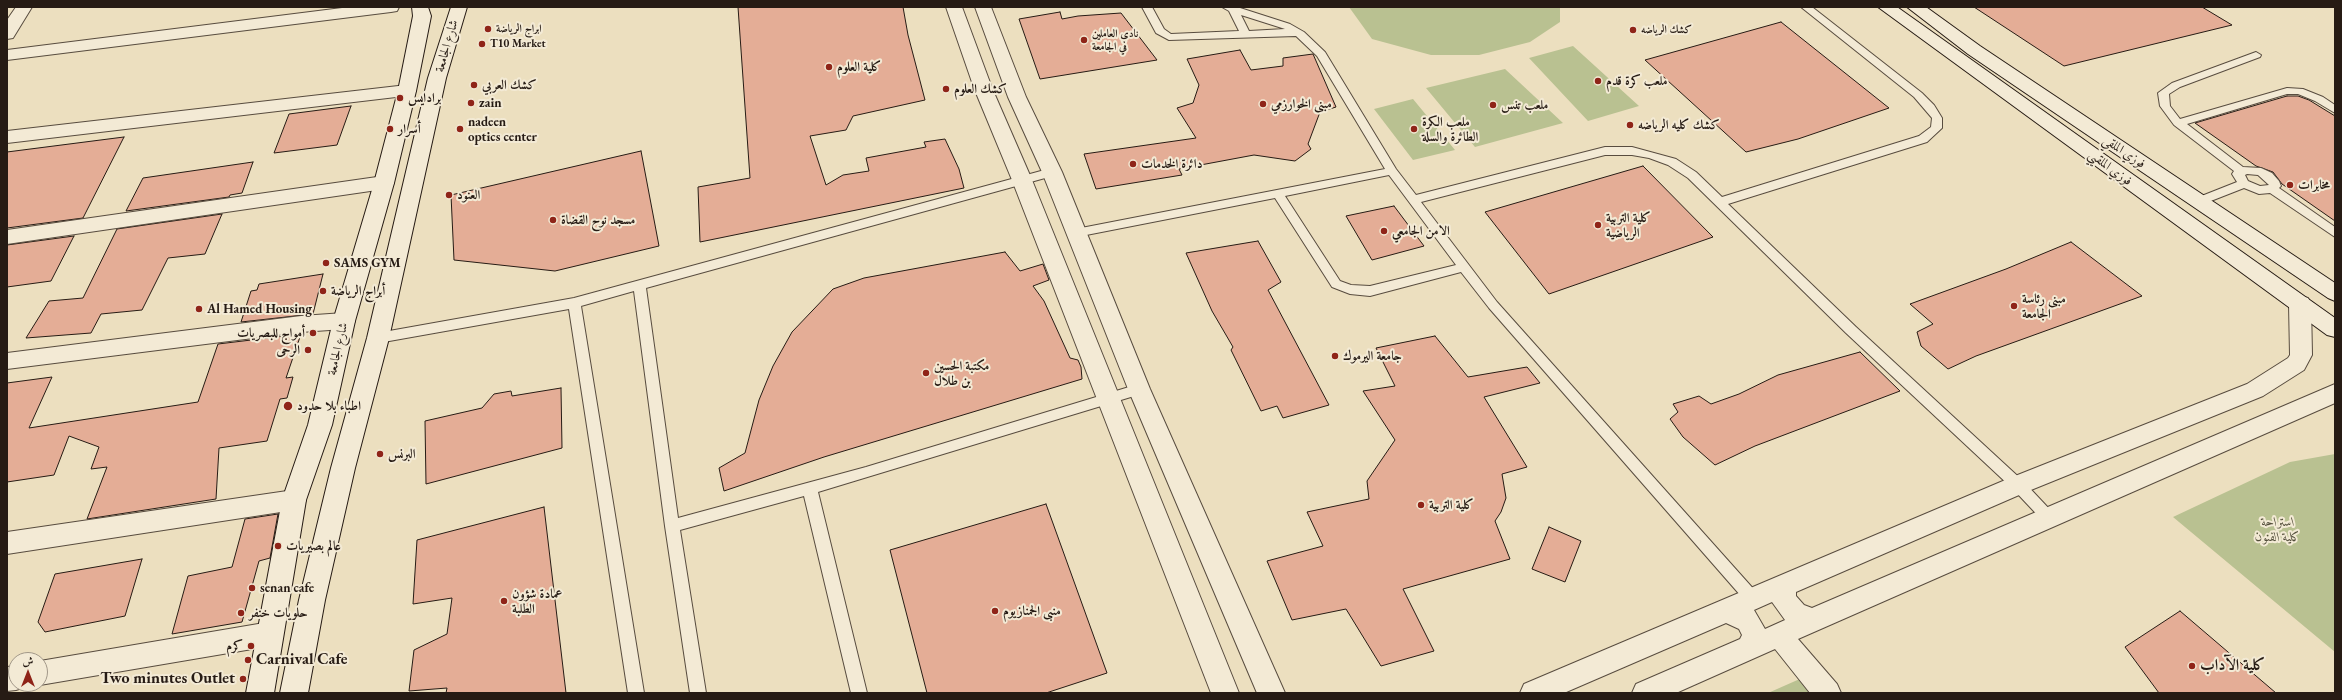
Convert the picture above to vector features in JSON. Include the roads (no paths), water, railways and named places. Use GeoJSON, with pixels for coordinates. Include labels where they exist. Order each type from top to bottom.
{"type":"FeatureCollection","features":[{"type":"Feature","properties":{"kind":"street"},"geometry":{"type":"LineString","coordinates":[[7,34],[24,7]]}},
{"type":"Feature","properties":{"kind":"street"},"geometry":{"type":"LineString","coordinates":[[7,54],[391,7]]}},
{"type":"Feature","properties":{"kind":"street","name":"شارع الجامعة"},"geometry":{"type":"LineString","coordinates":[[260,693],[294,500],[320,425],[344,321],[384,183],[407,91],[422,16],[420,7]]}},
{"type":"Feature","properties":{"kind":"street","name":"شارع الجامعة"},"geometry":{"type":"LineString","coordinates":[[294,693],[312,600],[343,468],[378,338],[437,78],[459,7]]}},
{"type":"Feature","properties":{"kind":"street"},"geometry":{"type":"LineString","coordinates":[[954,7],[990,103],[1109,398],[1225,693]]}},
{"type":"Feature","properties":{"kind":"street"},"geometry":{"type":"LineString","coordinates":[[983,7],[1017,97],[1052,172],[1139,389],[1271,693]]}},
{"type":"Feature","properties":{"kind":"street","name":"فوزي الملقي"},"geometry":{"type":"LineString","coordinates":[[1915,7],[1974,50],[2334,292]]}},
{"type":"Feature","properties":{"kind":"street","name":"فوزي الملقيي"},"geometry":{"type":"LineString","coordinates":[[1892,8],[2335,329]]}},
{"type":"Feature","properties":{"kind":"street"},"geometry":{"type":"LineString","coordinates":[[7,137],[407,91]]}},
{"type":"Feature","properties":{"kind":"street"},"geometry":{"type":"LineString","coordinates":[[990,103],[1017,97]]}},
{"type":"Feature","properties":{"kind":"street"},"geometry":{"type":"LineString","coordinates":[[7,237],[384,183]]}},
{"type":"Feature","properties":{"kind":"street"},"geometry":{"type":"LineString","coordinates":[[1534,693],[2018,485],[2255,390],[2296,364],[2301,355],[2300,304]]}},
{"type":"Feature","properties":{"kind":"street"},"geometry":{"type":"LineString","coordinates":[[7,361],[301,324],[344,321]]}},
{"type":"Feature","properties":{"kind":"street"},"geometry":{"type":"LineString","coordinates":[[2255,390],[2286,412]]}},
{"type":"Feature","properties":{"kind":"street"},"geometry":{"type":"LineString","coordinates":[[1646,693],[1778,634],[2049,518],[2286,412],[2335,392]]}},
{"type":"Feature","properties":{"kind":"street"},"geometry":{"type":"LineString","coordinates":[[7,543],[294,500]]}},
{"type":"Feature","properties":{"kind":"street"},"geometry":{"type":"LineString","coordinates":[[1782,587],[1784,600],[1789,607],[1795,613],[1811,620]]}},
{"type":"Feature","properties":{"kind":"street"},"geometry":{"type":"LineString","coordinates":[[1725,611],[1741,616],[1748,621],[1755,634],[1751,646]]}},
{"type":"Feature","properties":{"kind":"street"},"geometry":{"type":"LineString","coordinates":[[48,672],[270,634]]}},
{"type":"Feature","properties":{"kind":"street"},"geometry":{"type":"LineString","coordinates":[[1778,634],[1827,693]]}},
{"type":"Feature","properties":{"kind":"lane"},"geometry":{"type":"LineString","coordinates":[[1147,7],[1160,31],[1169,37],[1297,32]]}},
{"type":"Feature","properties":{"kind":"lane"},"geometry":{"type":"LineString","coordinates":[[1720,202],[1923,139],[1936,128],[1937,118],[1930,107],[1918,95],[1806,7]]}},
{"type":"Feature","properties":{"kind":"lane"},"geometry":{"type":"LineString","coordinates":[[1230,8],[1246,35]]}},
{"type":"Feature","properties":{"kind":"lane"},"geometry":{"type":"LineString","coordinates":[[1230,8],[1270,19],[1297,32],[1321,54],[1392,171],[1493,304],[1753,599]]}},
{"type":"Feature","properties":{"kind":"lane"},"geometry":{"type":"LineString","coordinates":[[2256,55],[2176,85],[2163,92],[2166,106],[2178,123],[2241,171],[2253,170],[2268,176],[2273,181],[2275,186],[2272,189]]}},
{"type":"Feature","properties":{"kind":"lane"},"geometry":{"type":"LineString","coordinates":[[2178,123],[2287,91],[2299,91],[2312,96],[2335,110]]}},
{"type":"Feature","properties":{"kind":"lane"},"geometry":{"type":"LineString","coordinates":[[1413,200],[1612,151],[1651,155],[1672,162],[1692,175],[1851,330],[2018,485],[2049,518]]}},
{"type":"Feature","properties":{"kind":"lane"},"geometry":{"type":"LineString","coordinates":[[1076,233],[1392,171]]}},
{"type":"Feature","properties":{"kind":"lane"},"geometry":{"type":"LineString","coordinates":[[2241,171],[2238,174],[2239,179],[2244,184],[2259,190],[2272,189],[2335,233]]}},
{"type":"Feature","properties":{"kind":"lane"},"geometry":{"type":"LineString","coordinates":[[378,338],[574,303],[1052,172]]}},
{"type":"Feature","properties":{"kind":"lane"},"geometry":{"type":"LineString","coordinates":[[2198,202],[2244,184]]}},
{"type":"Feature","properties":{"kind":"lane"},"geometry":{"type":"LineString","coordinates":[[1278,194],[1336,284],[1350,289],[1370,290],[1464,267]]}},
{"type":"Feature","properties":{"kind":"lane"},"geometry":{"type":"LineString","coordinates":[[639,285],[672,526],[698,693]]}},
{"type":"Feature","properties":{"kind":"lane"},"geometry":{"type":"LineString","coordinates":[[574,303],[636,693]]}},
{"type":"Feature","properties":{"kind":"lane"},"geometry":{"type":"LineString","coordinates":[[672,526],[810,489],[1139,389]]}},
{"type":"Feature","properties":{"kind":"lane"},"geometry":{"type":"LineString","coordinates":[[810,489],[859,693]]}},
{"type":"Feature","properties":{"kind":"place","name":"ابراج الرياضة"},"geometry":{"type":"Point","coordinates":[488,29]}},
{"type":"Feature","properties":{"kind":"place","name":"كشك الرياضه"},"geometry":{"type":"Point","coordinates":[1633,30]}},
{"type":"Feature","properties":{"kind":"place","name":"نادي العاملين في الجامعة"},"geometry":{"type":"Point","coordinates":[1084,40]}},
{"type":"Feature","properties":{"kind":"place","name":"T10 Market"},"geometry":{"type":"Point","coordinates":[482,44]}},
{"type":"Feature","properties":{"kind":"place","name":"كلية العلوم"},"geometry":{"type":"Point","coordinates":[829,67]}},
{"type":"Feature","properties":{"kind":"place","name":"ملعب كرة قدم"},"geometry":{"type":"Point","coordinates":[1598,81]}},
{"type":"Feature","properties":{"kind":"place","name":"كشك العربي"},"geometry":{"type":"Point","coordinates":[474,85]}},
{"type":"Feature","properties":{"kind":"place","name":"كشك العلوم"},"geometry":{"type":"Point","coordinates":[946,89]}},
{"type":"Feature","properties":{"kind":"place","name":"برادايس"},"geometry":{"type":"Point","coordinates":[400,98]}},
{"type":"Feature","properties":{"kind":"place","name":"zain"},"geometry":{"type":"Point","coordinates":[471,103]}},
{"type":"Feature","properties":{"kind":"place","name":"مبنى الخوارزمي"},"geometry":{"type":"Point","coordinates":[1263,104]}},
{"type":"Feature","properties":{"kind":"place","name":"ملعب تنس"},"geometry":{"type":"Point","coordinates":[1493,105]}},
{"type":"Feature","properties":{"kind":"place","name":"كشك كليه الرياضه"},"geometry":{"type":"Point","coordinates":[1630,125]}},
{"type":"Feature","properties":{"kind":"place","name":"أسرار"},"geometry":{"type":"Point","coordinates":[390,129]}},
{"type":"Feature","properties":{"kind":"place","name":"nadeen optics center"},"geometry":{"type":"Point","coordinates":[460,129]}},
{"type":"Feature","properties":{"kind":"place","name":"ملعب الكرة الطائرة والسلة"},"geometry":{"type":"Point","coordinates":[1414,129]}},
{"type":"Feature","properties":{"kind":"place","name":"دائرة الخدمات"},"geometry":{"type":"Point","coordinates":[1133,164]}},
{"type":"Feature","properties":{"kind":"place","name":"مخابرات"},"geometry":{"type":"Point","coordinates":[2290,185]}},
{"type":"Feature","properties":{"kind":"place","name":"العنود"},"geometry":{"type":"Point","coordinates":[449,195]}},
{"type":"Feature","properties":{"kind":"place","name":"مسجد نوح القضاة"},"geometry":{"type":"Point","coordinates":[553,220]}},
{"type":"Feature","properties":{"kind":"place","name":"كلية التربية الرياضية"},"geometry":{"type":"Point","coordinates":[1598,225]}},
{"type":"Feature","properties":{"kind":"place","name":"الامن الجامعي"},"geometry":{"type":"Point","coordinates":[1384,231]}},
{"type":"Feature","properties":{"kind":"place","name":"SAMS GYM"},"geometry":{"type":"Point","coordinates":[326,263]}},
{"type":"Feature","properties":{"kind":"place","name":"أبراج الرياضة"},"geometry":{"type":"Point","coordinates":[323,291]}},
{"type":"Feature","properties":{"kind":"place","name":"مبنى رئاسة الجامعة"},"geometry":{"type":"Point","coordinates":[2014,306]}},
{"type":"Feature","properties":{"kind":"place","name":"Al Hamed Housing"},"geometry":{"type":"Point","coordinates":[199,309]}},
{"type":"Feature","properties":{"kind":"place","name":"أمواج للبصريات"},"geometry":{"type":"Point","coordinates":[313,333]}},
{"type":"Feature","properties":{"kind":"place","name":"الرحى"},"geometry":{"type":"Point","coordinates":[308,350]}},
{"type":"Feature","properties":{"kind":"place","name":"جامعة اليرموك"},"geometry":{"type":"Point","coordinates":[1335,356]}},
{"type":"Feature","properties":{"kind":"place","name":"مكتبة الحسين بن طلال"},"geometry":{"type":"Point","coordinates":[926,373]}},
{"type":"Feature","properties":{"kind":"place","name":"اطباء بلا حدود"},"geometry":{"type":"Point","coordinates":[288,406]}},
{"type":"Feature","properties":{"kind":"place","name":"البرنس"},"geometry":{"type":"Point","coordinates":[380,454]}},
{"type":"Feature","properties":{"kind":"place","name":"كلية التربية"},"geometry":{"type":"Point","coordinates":[1421,505]}},
{"type":"Feature","properties":{"kind":"place","name":"عالم بصيريات"},"geometry":{"type":"Point","coordinates":[278,546]}},
{"type":"Feature","properties":{"kind":"place","name":"senan cafe"},"geometry":{"type":"Point","coordinates":[252,588]}},
{"type":"Feature","properties":{"kind":"place","name":"عمادة شؤون الطلبة"},"geometry":{"type":"Point","coordinates":[504,601]}},
{"type":"Feature","properties":{"kind":"place","name":"منبى الجمنازيوم"},"geometry":{"type":"Point","coordinates":[995,611]}},
{"type":"Feature","properties":{"kind":"place","name":"حلويات خنفر"},"geometry":{"type":"Point","coordinates":[241,613]}},
{"type":"Feature","properties":{"kind":"place","name":"كرم"},"geometry":{"type":"Point","coordinates":[251,646]}},
{"type":"Feature","properties":{"kind":"place","name":"Carnival Cafe"},"geometry":{"type":"Point","coordinates":[248,660]}},
{"type":"Feature","properties":{"kind":"place","name":"كلية الآداب"},"geometry":{"type":"Point","coordinates":[2192,666]}},
{"type":"Feature","properties":{"kind":"place","name":"Two minutes Outlet"},"geometry":{"type":"Point","coordinates":[243,679]}},
{"type":"Feature","properties":{"kind":"park label","name":"استراحة كلية الفنون"},"geometry":{"type":"Point","coordinates":[2278,530]}}]}
